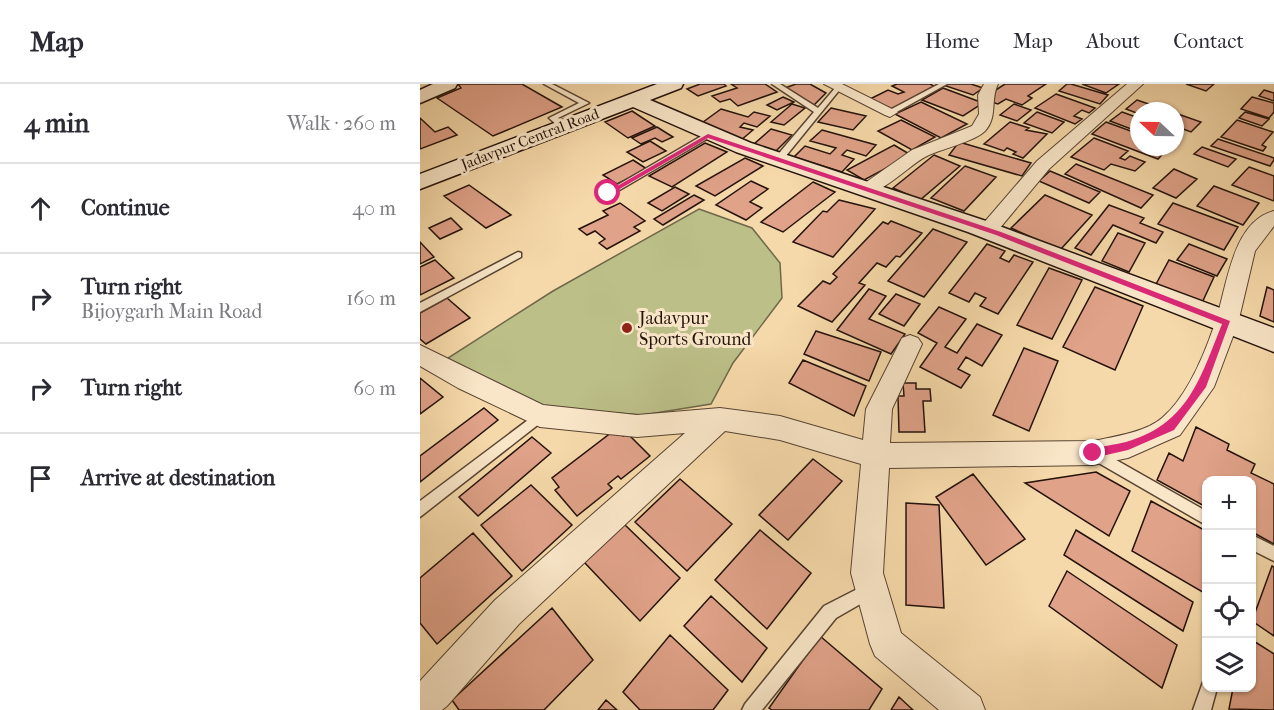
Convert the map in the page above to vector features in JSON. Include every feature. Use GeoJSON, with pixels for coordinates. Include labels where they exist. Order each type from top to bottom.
{"type":"FeatureCollection","features":[{"type":"Feature","properties":{"kind":"street"},"geometry":{"type":"LineString","coordinates":[[420,97],[448,84]]}},
{"type":"Feature","properties":{"kind":"street","name":"Jadavpur Central Road"},"geometry":{"type":"LineString","coordinates":[[420,182],[674,84]]}},
{"type":"Feature","properties":{"kind":"street"},"geometry":{"type":"LineString","coordinates":[[868,189],[918,154],[978,129],[987,114],[985,95],[991,84]]}},
{"type":"Feature","properties":{"kind":"street"},"geometry":{"type":"LineString","coordinates":[[988,230],[1043,165],[1136,84]]}},
{"type":"Feature","properties":{"kind":"street"},"geometry":{"type":"LineString","coordinates":[[834,86],[890,112]]}},
{"type":"Feature","properties":{"kind":"street"},"geometry":{"type":"LineString","coordinates":[[632,99],[708,135],[988,230],[1274,340]]}},
{"type":"Feature","properties":{"kind":"street"},"geometry":{"type":"LineString","coordinates":[[420,354],[466,381],[540,416],[638,426],[720,419],[780,428],[876,456],[1093,453],[1128,446],[1171,427],[1201,387],[1227,323],[1245,250],[1264,224],[1274,217]]}},
{"type":"Feature","properties":{"kind":"street"},"geometry":{"type":"LineString","coordinates":[[910,344],[879,409],[867,573],[887,644],[967,710]]}},
{"type":"Feature","properties":{"kind":"street"},"geometry":{"type":"LineString","coordinates":[[433,702],[507,612],[720,419]]}},
{"type":"Feature","properties":{"kind":"lane"},"geometry":{"type":"LineString","coordinates":[[547,84],[585,103],[553,118],[563,126]]}},
{"type":"Feature","properties":{"kind":"lane"},"geometry":{"type":"LineString","coordinates":[[775,84],[818,111]]}},
{"type":"Feature","properties":{"kind":"lane"},"geometry":{"type":"LineString","coordinates":[[890,112],[944,84]]}},
{"type":"Feature","properties":{"kind":"lane"},"geometry":{"type":"LineString","coordinates":[[778,160],[818,111],[834,86]]}},
{"type":"Feature","properties":{"kind":"lane"},"geometry":{"type":"LineString","coordinates":[[608,193],[708,135]]}},
{"type":"Feature","properties":{"kind":"lane"},"geometry":{"type":"LineString","coordinates":[[420,308],[518,255]]}},
{"type":"Feature","properties":{"kind":"lane"},"geometry":{"type":"LineString","coordinates":[[420,510],[540,416]]}},
{"type":"Feature","properties":{"kind":"lane"},"geometry":{"type":"LineString","coordinates":[[1093,453],[1202,516]]}},
{"type":"Feature","properties":{"kind":"lane"},"geometry":{"type":"LineString","coordinates":[[1256,545],[1274,554]]}},
{"type":"Feature","properties":{"kind":"lane"},"geometry":{"type":"LineString","coordinates":[[751,710],[830,612],[872,590]]}},
{"type":"Feature","properties":{"kind":"lane"},"geometry":{"type":"LineString","coordinates":[[1202,710],[1207,692]]}},
{"type":"Feature","properties":{"kind":"green space","name":"Jadavpur Sports Ground"},"geometry":{"type":"Polygon","coordinates":[[[699,209],[752,228],[780,263],[782,298],[733,363],[711,404],[643,415],[538,407],[468,373],[448,358],[553,291],[699,209]]]}},
{"type":"Feature","properties":{"kind":"building"},"geometry":{"type":"Polygon","coordinates":[[[458,84],[522,84],[562,107],[493,136],[437,98],[461,88],[458,84]]]}},
{"type":"Feature","properties":{"kind":"building"},"geometry":{"type":"Polygon","coordinates":[[[700,84],[724,84],[726,86],[698,96],[687,89],[700,84]]]}},
{"type":"Feature","properties":{"kind":"building"},"geometry":{"type":"Polygon","coordinates":[[[731,84],[765,84],[777,92],[738,106],[730,99],[720,102],[712,96],[737,88],[731,84]]]}},
{"type":"Feature","properties":{"kind":"building"},"geometry":{"type":"Polygon","coordinates":[[[796,84],[810,84],[826,93],[814,105],[785,88],[796,84]]]}},
{"type":"Feature","properties":{"kind":"building"},"geometry":{"type":"Polygon","coordinates":[[[930,84],[936,87],[892,109],[870,99],[888,90],[898,94],[904,92],[892,86],[930,84]]]}},
{"type":"Feature","properties":{"kind":"building"},"geometry":{"type":"Polygon","coordinates":[[[948,84],[971,84],[983,88],[973,95],[946,86],[948,84]]]}},
{"type":"Feature","properties":{"kind":"building"},"geometry":{"type":"Polygon","coordinates":[[[1005,84],[1046,84],[1028,96],[1032,98],[1022,105],[1006,99],[998,104],[988,101],[988,95],[1005,84]]]}},
{"type":"Feature","properties":{"kind":"building"},"geometry":{"type":"Polygon","coordinates":[[[1067,84],[1108,95],[1100,104],[1059,91],[1067,84]]]}},
{"type":"Feature","properties":{"kind":"building"},"geometry":{"type":"Polygon","coordinates":[[[1082,84],[1119,84],[1106,93],[1082,84]]]}},
{"type":"Feature","properties":{"kind":"building"},"geometry":{"type":"Polygon","coordinates":[[[1186,84],[1214,84],[1206,91],[1186,84]]]}},
{"type":"Feature","properties":{"kind":"building"},"geometry":{"type":"Polygon","coordinates":[[[943,88],[983,103],[963,116],[922,100],[943,88]]]}},
{"type":"Feature","properties":{"kind":"building"},"geometry":{"type":"Polygon","coordinates":[[[1264,90],[1274,93],[1274,101],[1259,96],[1264,90]]]}},
{"type":"Feature","properties":{"kind":"building"},"geometry":{"type":"Polygon","coordinates":[[[1056,94],[1095,108],[1089,113],[1082,110],[1074,116],[1082,119],[1075,124],[1035,108],[1056,94]]]}},
{"type":"Feature","properties":{"kind":"building"},"geometry":{"type":"Polygon","coordinates":[[[783,97],[794,102],[777,110],[767,105],[783,97]]]}},
{"type":"Feature","properties":{"kind":"building"},"geometry":{"type":"Polygon","coordinates":[[[1252,97],[1274,103],[1274,112],[1269,118],[1241,109],[1252,97]]]}},
{"type":"Feature","properties":{"kind":"building"},"geometry":{"type":"Polygon","coordinates":[[[921,102],[967,124],[941,138],[895,114],[921,102]]]}},
{"type":"Feature","properties":{"kind":"building"},"geometry":{"type":"Polygon","coordinates":[[[792,104],[805,108],[784,125],[771,122],[792,104]]]}},
{"type":"Feature","properties":{"kind":"building"},"geometry":{"type":"Polygon","coordinates":[[[1014,104],[1031,110],[1017,121],[1000,115],[1014,104]]]}},
{"type":"Feature","properties":{"kind":"building"},"geometry":{"type":"Polygon","coordinates":[[[831,108],[866,116],[853,130],[818,122],[831,108]]]}},
{"type":"Feature","properties":{"kind":"building"},"geometry":{"type":"Polygon","coordinates":[[[721,109],[748,117],[754,112],[770,116],[757,127],[744,123],[740,127],[753,130],[740,141],[699,125],[721,109]]]}},
{"type":"Feature","properties":{"kind":"building"},"geometry":{"type":"Polygon","coordinates":[[[632,111],[655,126],[628,138],[605,122],[632,111]]]}},
{"type":"Feature","properties":{"kind":"building"},"geometry":{"type":"Polygon","coordinates":[[[1037,112],[1064,122],[1052,133],[1024,123],[1037,112]]]}},
{"type":"Feature","properties":{"kind":"building"},"geometry":{"type":"Polygon","coordinates":[[[1122,112],[1130,115],[1130,129],[1110,121],[1122,112]]]}},
{"type":"Feature","properties":{"kind":"building"},"geometry":{"type":"Polygon","coordinates":[[[1245,112],[1269,119],[1262,126],[1239,118],[1245,112]]]}},
{"type":"Feature","properties":{"kind":"building"},"geometry":{"type":"Polygon","coordinates":[[[1184,116],[1201,122],[1191,132],[1184,129],[1184,116]]]}},
{"type":"Feature","properties":{"kind":"building"},"geometry":{"type":"Polygon","coordinates":[[[420,118],[435,132],[448,127],[457,135],[420,149],[420,118]]]}},
{"type":"Feature","properties":{"kind":"building"},"geometry":{"type":"Polygon","coordinates":[[[901,120],[935,137],[912,150],[878,131],[901,120]]]}},
{"type":"Feature","properties":{"kind":"building"},"geometry":{"type":"Polygon","coordinates":[[[1237,120],[1273,132],[1262,145],[1266,147],[1263,151],[1221,137],[1237,120]]]}},
{"type":"Feature","properties":{"kind":"building"},"geometry":{"type":"Polygon","coordinates":[[[1010,122],[1029,128],[1026,130],[1047,134],[1023,158],[1013,154],[1016,152],[1007,148],[1004,151],[984,144],[1010,122]]]}},
{"type":"Feature","properties":{"kind":"building"},"geometry":{"type":"Polygon","coordinates":[[[1106,122],[1130,131],[1130,148],[1092,134],[1106,122]]]}},
{"type":"Feature","properties":{"kind":"building"},"geometry":{"type":"Polygon","coordinates":[[[657,127],[673,137],[662,142],[655,138],[641,144],[632,138],[657,127]]]}},
{"type":"Feature","properties":{"kind":"building"},"geometry":{"type":"Polygon","coordinates":[[[771,129],[792,135],[776,151],[754,144],[771,129]]]}},
{"type":"Feature","properties":{"kind":"building"},"geometry":{"type":"Polygon","coordinates":[[[822,130],[876,145],[866,156],[847,150],[842,155],[854,159],[842,172],[794,157],[805,146],[830,154],[836,148],[810,141],[822,130]]]}},
{"type":"Feature","properties":{"kind":"building"},"geometry":{"type":"Polygon","coordinates":[[[1094,138],[1128,151],[1120,158],[1125,160],[1130,156],[1145,162],[1135,171],[1111,164],[1104,170],[1071,157],[1094,138]]]}},
{"type":"Feature","properties":{"kind":"building"},"geometry":{"type":"Polygon","coordinates":[[[1218,139],[1274,158],[1274,160],[1270,166],[1211,146],[1218,139]]]}},
{"type":"Feature","properties":{"kind":"building"},"geometry":{"type":"Polygon","coordinates":[[[650,141],[666,151],[643,162],[627,152],[650,141]]]}},
{"type":"Feature","properties":{"kind":"building"},"geometry":{"type":"Polygon","coordinates":[[[959,142],[1031,163],[1022,176],[949,155],[959,142]]]}},
{"type":"Feature","properties":{"kind":"building"},"geometry":{"type":"Polygon","coordinates":[[[705,143],[727,152],[672,187],[649,176],[705,143]]]}},
{"type":"Feature","properties":{"kind":"building"},"geometry":{"type":"Polygon","coordinates":[[[894,145],[911,155],[864,180],[847,170],[894,145]]]}},
{"type":"Feature","properties":{"kind":"building"},"geometry":{"type":"Polygon","coordinates":[[[1202,147],[1236,159],[1228,167],[1194,154],[1202,147]]]}},
{"type":"Feature","properties":{"kind":"building"},"geometry":{"type":"Polygon","coordinates":[[[934,155],[960,166],[920,200],[893,188],[934,155]]]}},
{"type":"Feature","properties":{"kind":"building"},"geometry":{"type":"Polygon","coordinates":[[[745,158],[763,166],[715,196],[696,186],[745,158]]]}},
{"type":"Feature","properties":{"kind":"building"},"geometry":{"type":"Polygon","coordinates":[[[633,160],[647,169],[617,184],[603,175],[633,160]]]}},
{"type":"Feature","properties":{"kind":"building"},"geometry":{"type":"Polygon","coordinates":[[[1076,164],[1153,195],[1141,208],[1065,174],[1076,164]]]}},
{"type":"Feature","properties":{"kind":"building"},"geometry":{"type":"Polygon","coordinates":[[[965,166],[996,177],[964,211],[931,198],[965,166]]]}},
{"type":"Feature","properties":{"kind":"building"},"geometry":{"type":"Polygon","coordinates":[[[1249,167],[1274,176],[1274,201],[1232,185],[1249,167]]]}},
{"type":"Feature","properties":{"kind":"building"},"geometry":{"type":"Polygon","coordinates":[[[1174,169],[1197,179],[1176,198],[1153,188],[1174,169]]]}},
{"type":"Feature","properties":{"kind":"building"},"geometry":{"type":"Polygon","coordinates":[[[1050,171],[1100,192],[1089,203],[1039,181],[1050,171]]]}},
{"type":"Feature","properties":{"kind":"building"},"geometry":{"type":"Polygon","coordinates":[[[751,181],[768,189],[750,202],[762,208],[746,220],[716,205],[751,181]]]}},
{"type":"Feature","properties":{"kind":"building"},"geometry":{"type":"Polygon","coordinates":[[[813,182],[835,192],[783,232],[761,222],[813,182]]]}},
{"type":"Feature","properties":{"kind":"building"},"geometry":{"type":"Polygon","coordinates":[[[469,185],[511,215],[486,228],[444,196],[469,185]]]}},
{"type":"Feature","properties":{"kind":"building"},"geometry":{"type":"Polygon","coordinates":[[[1214,186],[1259,203],[1243,225],[1197,206],[1214,186]]]}},
{"type":"Feature","properties":{"kind":"building"},"geometry":{"type":"Polygon","coordinates":[[[675,187],[689,194],[662,211],[648,203],[675,187]]]}},
{"type":"Feature","properties":{"kind":"building"},"geometry":{"type":"Polygon","coordinates":[[[694,195],[704,200],[663,225],[654,219],[694,195]]]}},
{"type":"Feature","properties":{"kind":"building"},"geometry":{"type":"Polygon","coordinates":[[[1045,195],[1092,215],[1060,250],[1011,228],[1045,195]]]}},
{"type":"Feature","properties":{"kind":"building"},"geometry":{"type":"Polygon","coordinates":[[[839,200],[875,209],[833,257],[793,242],[823,211],[827,212],[839,200]]]}},
{"type":"Feature","properties":{"kind":"building"},"geometry":{"type":"Polygon","coordinates":[[[620,203],[645,221],[634,227],[640,231],[607,249],[599,243],[605,239],[595,231],[587,235],[579,229],[608,215],[603,211],[620,203]]]}},
{"type":"Feature","properties":{"kind":"building"},"geometry":{"type":"Polygon","coordinates":[[[1173,203],[1238,227],[1224,250],[1158,224],[1173,203]]]}},
{"type":"Feature","properties":{"kind":"building"},"geometry":{"type":"Polygon","coordinates":[[[1109,205],[1144,218],[1140,223],[1163,232],[1156,243],[1113,225],[1091,255],[1075,248],[1109,205]]]}},
{"type":"Feature","properties":{"kind":"building"},"geometry":{"type":"Polygon","coordinates":[[[451,218],[462,229],[440,239],[429,228],[451,218]]]}},
{"type":"Feature","properties":{"kind":"building"},"geometry":{"type":"Polygon","coordinates":[[[891,221],[922,233],[900,257],[896,256],[886,267],[877,263],[859,283],[865,285],[832,322],[798,306],[823,281],[830,284],[837,277],[833,274],[883,222],[888,224],[891,221]]]}},
{"type":"Feature","properties":{"kind":"building"},"geometry":{"type":"Polygon","coordinates":[[[933,229],[967,242],[924,297],[888,281],[933,229]]]}},
{"type":"Feature","properties":{"kind":"building"},"geometry":{"type":"Polygon","coordinates":[[[1118,233],[1145,243],[1129,272],[1102,261],[1118,233]]]}},
{"type":"Feature","properties":{"kind":"building"},"geometry":{"type":"Polygon","coordinates":[[[420,242],[434,257],[420,264],[420,242]]]}},
{"type":"Feature","properties":{"kind":"building"},"geometry":{"type":"Polygon","coordinates":[[[987,244],[1005,251],[1000,258],[1009,262],[1014,255],[1033,262],[998,314],[980,306],[986,298],[975,293],[969,302],[949,293],[987,244]]]}},
{"type":"Feature","properties":{"kind":"building"},"geometry":{"type":"Polygon","coordinates":[[[1189,244],[1227,259],[1217,276],[1177,260],[1189,244]]]}},
{"type":"Feature","properties":{"kind":"building"},"geometry":{"type":"Polygon","coordinates":[[[435,260],[454,278],[420,295],[420,267],[435,260]]]}},
{"type":"Feature","properties":{"kind":"building"},"geometry":{"type":"Polygon","coordinates":[[[1169,260],[1214,277],[1201,305],[1155,286],[1169,260]]]}},
{"type":"Feature","properties":{"kind":"building"},"geometry":{"type":"Polygon","coordinates":[[[1049,268],[1082,280],[1052,339],[1017,325],[1049,268]]]}},
{"type":"Feature","properties":{"kind":"building"},"geometry":{"type":"Polygon","coordinates":[[[1095,287],[1143,306],[1115,370],[1063,347],[1095,287]]]}},
{"type":"Feature","properties":{"kind":"building"},"geometry":{"type":"Polygon","coordinates":[[[1267,287],[1274,290],[1274,322],[1260,316],[1267,287]]]}},
{"type":"Feature","properties":{"kind":"building"},"geometry":{"type":"Polygon","coordinates":[[[869,289],[886,296],[869,319],[905,334],[891,354],[837,330],[869,289]]]}},
{"type":"Feature","properties":{"kind":"building"},"geometry":{"type":"Polygon","coordinates":[[[896,294],[920,304],[904,326],[879,314],[896,294]]]}},
{"type":"Feature","properties":{"kind":"building"},"geometry":{"type":"Polygon","coordinates":[[[447,298],[470,318],[426,344],[420,339],[420,313],[447,298]]]}},
{"type":"Feature","properties":{"kind":"building"},"geometry":{"type":"Polygon","coordinates":[[[939,307],[966,319],[945,347],[957,353],[977,324],[1002,335],[982,366],[966,357],[958,369],[970,375],[961,388],[920,367],[937,343],[918,333],[939,307]]]}},
{"type":"Feature","properties":{"kind":"building"},"geometry":{"type":"Polygon","coordinates":[[[816,331],[881,352],[869,381],[804,354],[816,331]]]}},
{"type":"Feature","properties":{"kind":"building"},"geometry":{"type":"Polygon","coordinates":[[[1024,348],[1058,361],[1029,431],[993,415],[1024,348]]]}},
{"type":"Feature","properties":{"kind":"building"},"geometry":{"type":"Polygon","coordinates":[[[803,360],[866,386],[854,416],[789,383],[803,360]]]}},
{"type":"Feature","properties":{"kind":"building"},"geometry":{"type":"Polygon","coordinates":[[[420,378],[443,397],[420,414],[420,378]]]}},
{"type":"Feature","properties":{"kind":"building"},"geometry":{"type":"Polygon","coordinates":[[[903,383],[916,383],[916,389],[930,389],[931,401],[923,401],[925,432],[899,432],[898,396],[904,396],[903,383]]]}},
{"type":"Feature","properties":{"kind":"building"},"geometry":{"type":"Polygon","coordinates":[[[484,408],[498,420],[420,482],[420,456],[484,408]]]}},
{"type":"Feature","properties":{"kind":"building"},"geometry":{"type":"Polygon","coordinates":[[[1196,427],[1229,444],[1227,450],[1255,464],[1251,473],[1274,484],[1274,544],[1256,534],[1256,476],[1202,476],[1202,505],[1157,480],[1169,453],[1183,461],[1196,427]]]}},
{"type":"Feature","properties":{"kind":"building"},"geometry":{"type":"Polygon","coordinates":[[[616,429],[623,436],[627,433],[650,456],[621,479],[618,476],[608,484],[612,488],[577,516],[555,490],[559,487],[552,478],[616,429]]]}},
{"type":"Feature","properties":{"kind":"building"},"geometry":{"type":"Polygon","coordinates":[[[532,437],[551,453],[478,516],[459,497],[532,437]]]}},
{"type":"Feature","properties":{"kind":"building"},"geometry":{"type":"Polygon","coordinates":[[[813,459],[842,481],[788,540],[759,515],[813,459]]]}},
{"type":"Feature","properties":{"kind":"building"},"geometry":{"type":"Polygon","coordinates":[[[1096,472],[1130,491],[1109,536],[1025,483],[1096,472]]]}},
{"type":"Feature","properties":{"kind":"building"},"geometry":{"type":"Polygon","coordinates":[[[973,474],[1025,539],[986,565],[936,497],[973,474]]]}},
{"type":"Feature","properties":{"kind":"building"},"geometry":{"type":"Polygon","coordinates":[[[680,479],[732,524],[687,571],[635,522],[680,479]]]}},
{"type":"Feature","properties":{"kind":"building"},"geometry":{"type":"Polygon","coordinates":[[[531,485],[572,525],[522,571],[481,525],[531,485]]]}},
{"type":"Feature","properties":{"kind":"building"},"geometry":{"type":"Polygon","coordinates":[[[1151,501],[1202,529],[1202,592],[1132,551],[1151,501]]]}},
{"type":"Feature","properties":{"kind":"building"},"geometry":{"type":"Polygon","coordinates":[[[906,503],[939,505],[944,608],[906,605],[906,503]]]}},
{"type":"Feature","properties":{"kind":"building"},"geometry":{"type":"Polygon","coordinates":[[[624,524],[680,578],[640,621],[584,562],[624,524]]]}},
{"type":"Feature","properties":{"kind":"building"},"geometry":{"type":"Polygon","coordinates":[[[760,530],[811,573],[767,629],[715,580],[760,530]]]}},
{"type":"Feature","properties":{"kind":"building"},"geometry":{"type":"Polygon","coordinates":[[[1076,530],[1193,602],[1183,631],[1064,555],[1076,530]]]}},
{"type":"Feature","properties":{"kind":"building"},"geometry":{"type":"Polygon","coordinates":[[[473,533],[512,576],[437,644],[420,623],[420,578],[473,533]]]}},
{"type":"Feature","properties":{"kind":"building"},"geometry":{"type":"Polygon","coordinates":[[[1272,566],[1274,567],[1274,636],[1256,624],[1256,610],[1272,566]]]}},
{"type":"Feature","properties":{"kind":"building"},"geometry":{"type":"Polygon","coordinates":[[[1067,571],[1177,645],[1162,688],[1049,606],[1067,571]]]}},
{"type":"Feature","properties":{"kind":"building"},"geometry":{"type":"Polygon","coordinates":[[[711,596],[767,648],[742,682],[684,626],[711,596]]]}},
{"type":"Feature","properties":{"kind":"building"},"geometry":{"type":"Polygon","coordinates":[[[552,608],[593,660],[544,710],[459,710],[452,700],[552,608]]]}},
{"type":"Feature","properties":{"kind":"building"},"geometry":{"type":"Polygon","coordinates":[[[670,635],[728,690],[713,710],[640,710],[623,692],[670,635]]]}},
{"type":"Feature","properties":{"kind":"building"},"geometry":{"type":"Polygon","coordinates":[[[820,636],[882,689],[869,710],[772,710],[769,708],[820,636]]]}},
{"type":"Feature","properties":{"kind":"building"},"geometry":{"type":"Polygon","coordinates":[[[1256,643],[1274,654],[1274,710],[1229,709],[1232,692],[1256,692],[1256,643]]]}},
{"type":"Feature","properties":{"kind":"building"},"geometry":{"type":"Polygon","coordinates":[[[899,697],[913,710],[891,710],[899,697]]]}},
{"type":"Feature","properties":{"kind":"building"},"geometry":{"type":"Polygon","coordinates":[[[606,700],[617,710],[598,710],[606,700]]]}},
{"type":"Feature","properties":{"kind":"place","name":"Jadavpur Sports Ground"},"geometry":{"type":"Point","coordinates":[627,328]}},
{"type":"Feature","properties":{"kind":"route"},"geometry":{"type":"LineString","coordinates":[[608,193],[708,135],[998,233],[1087,270],[1227,323],[1201,387],[1171,427],[1128,446],[1093,453]]}}]}
